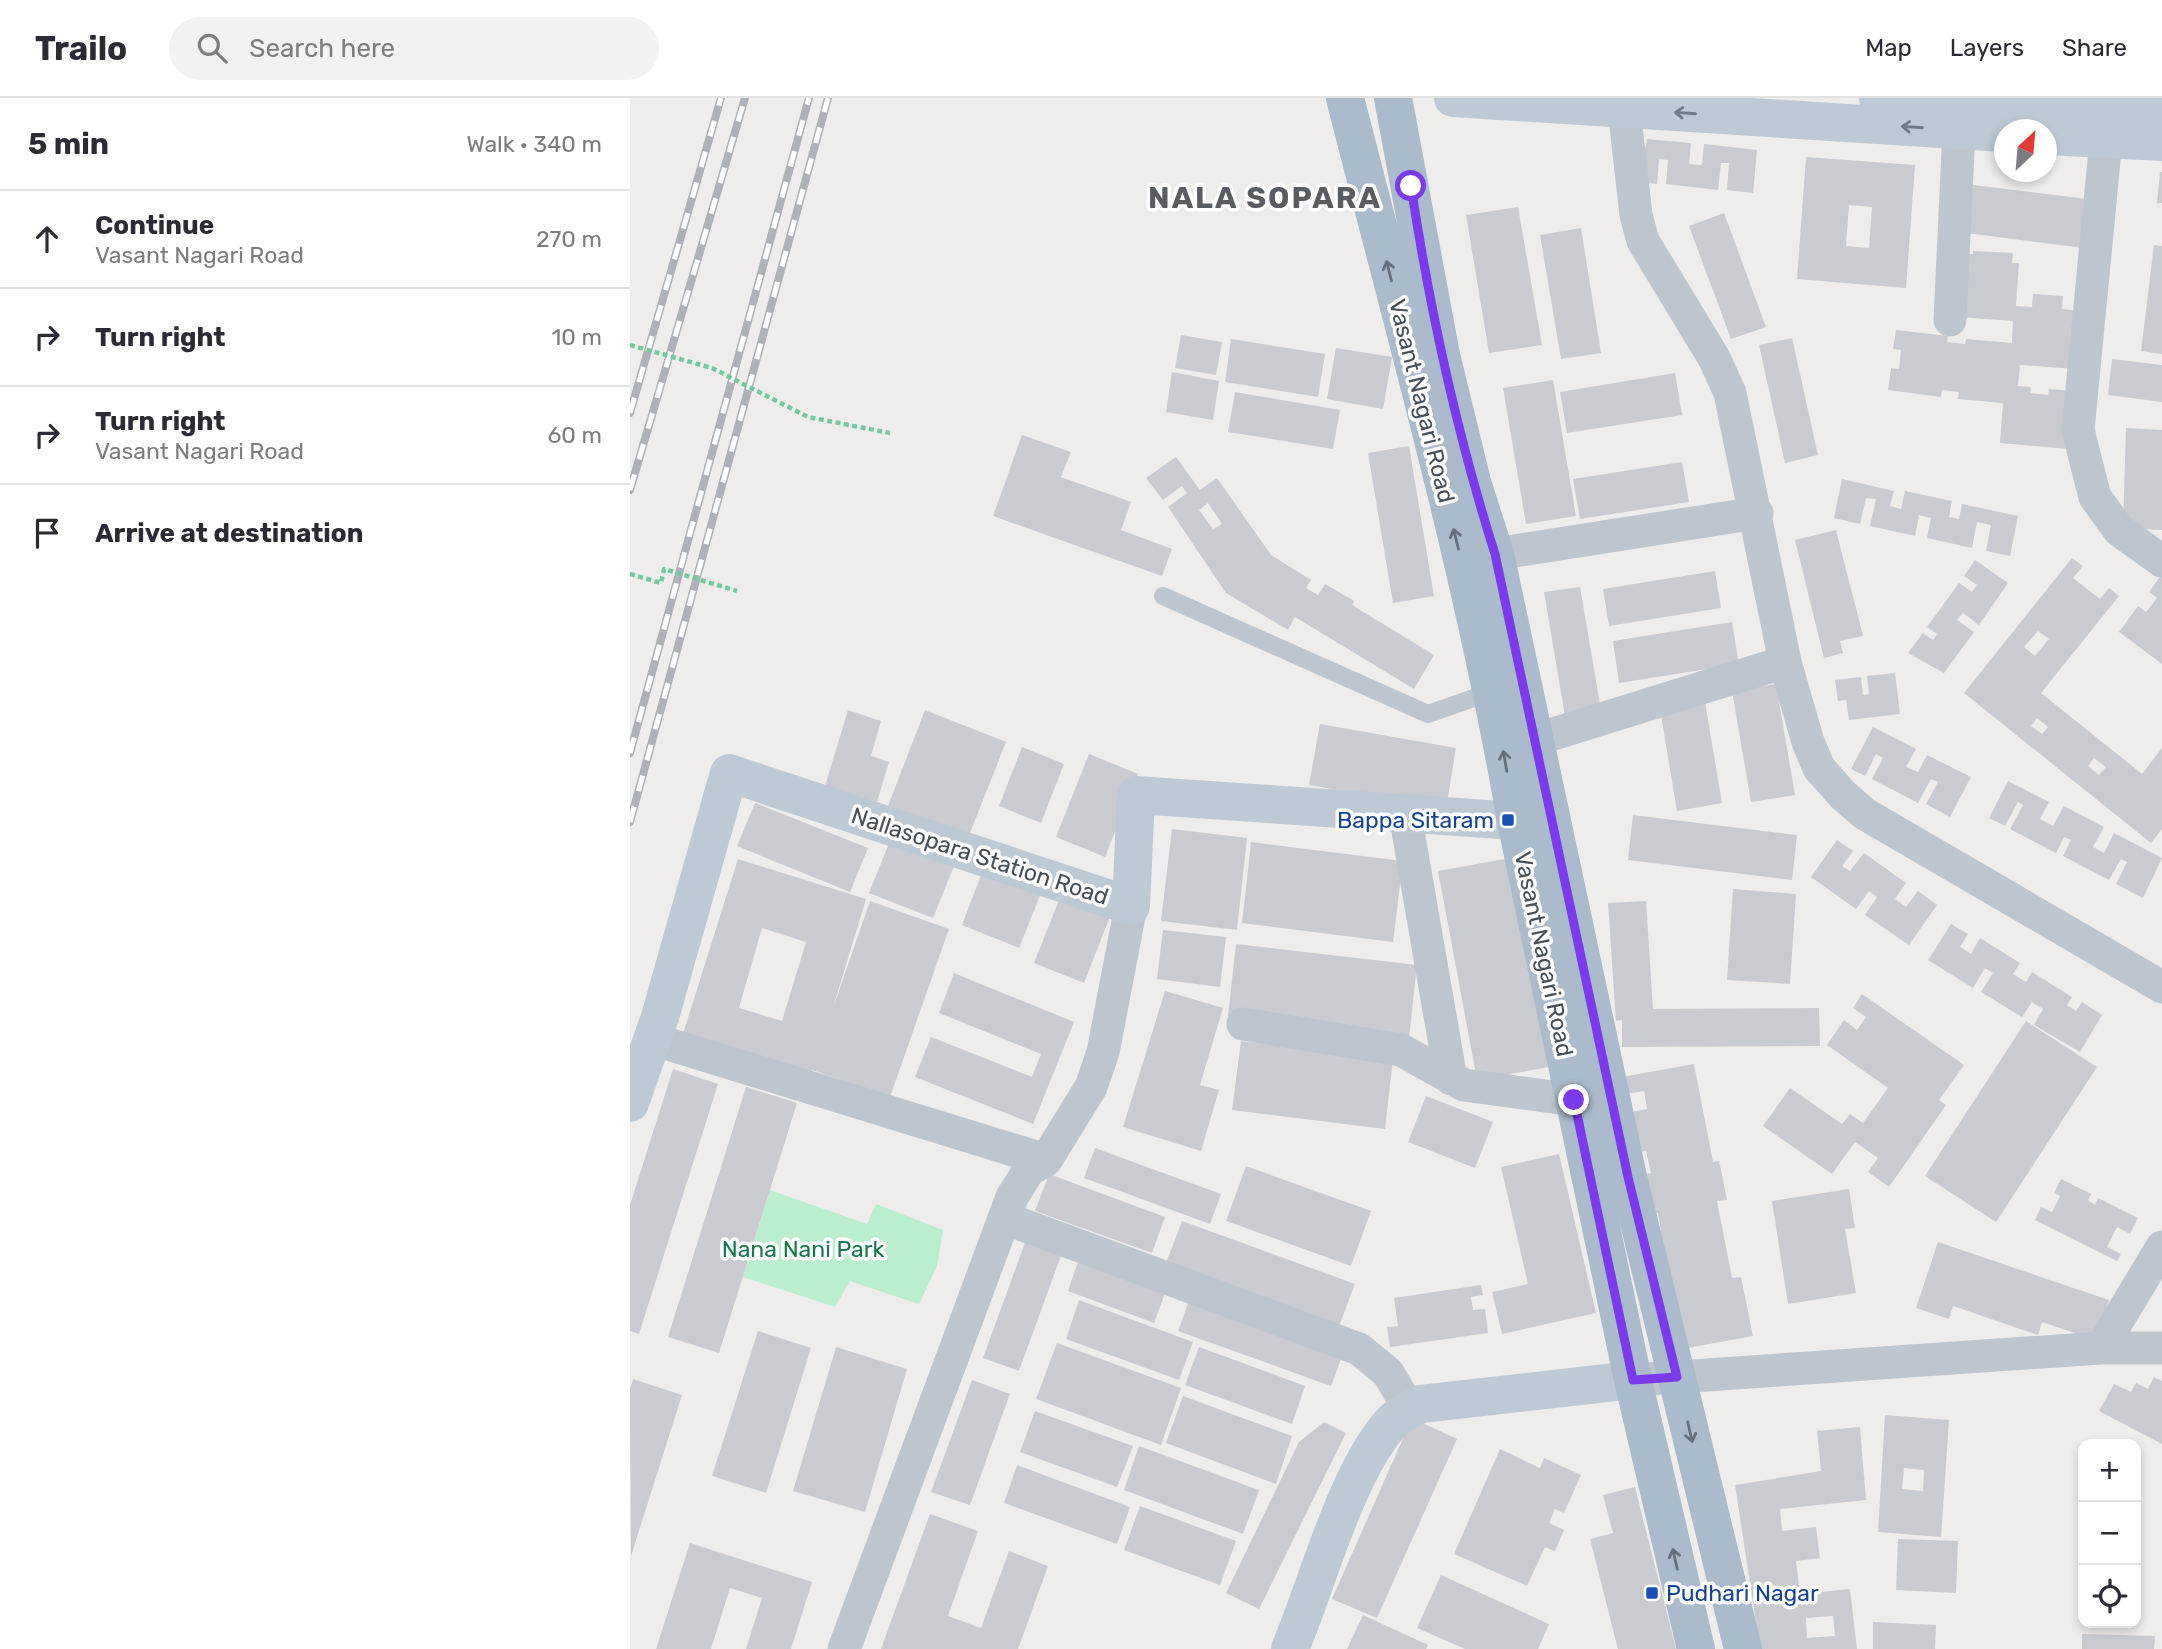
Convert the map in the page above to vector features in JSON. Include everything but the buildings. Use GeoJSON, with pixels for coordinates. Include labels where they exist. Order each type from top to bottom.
{"type":"FeatureCollection","features":[{"type":"Feature","properties":{"kind":"main road","name":"Vasant Nagari Road"},"geometry":{"type":"LineString","coordinates":[[1345,98],[1459,548],[1633,1380],[1696,1649]]}},
{"type":"Feature","properties":{"kind":"main road","name":"Vasant Nagari Road"},"geometry":{"type":"LineString","coordinates":[[1393,98],[1441,355],[1472,482],[1495,554],[1628,1177],[1743,1649]]}},
{"type":"Feature","properties":{"kind":"street"},"geometry":{"type":"LineString","coordinates":[[1453,98],[1994,133]]}},
{"type":"Feature","properties":{"kind":"street"},"geometry":{"type":"LineString","coordinates":[[1878,98],[2162,114]]}},
{"type":"Feature","properties":{"kind":"street"},"geometry":{"type":"LineString","coordinates":[[1624,109],[1636,215],[1643,241],[1714,358],[1730,393],[1757,513],[1784,662],[1808,742],[1819,768],[1843,795],[1865,814],[2162,987]]}},
{"type":"Feature","properties":{"kind":"street"},"geometry":{"type":"LineString","coordinates":[[1950,320],[1959,130]]}},
{"type":"Feature","properties":{"kind":"street"},"geometry":{"type":"LineString","coordinates":[[2057,137],[2162,142]]}},
{"type":"Feature","properties":{"kind":"street"},"geometry":{"type":"LineString","coordinates":[[2106,140],[2078,430],[2095,497],[2119,530],[2162,561]]}},
{"type":"Feature","properties":{"kind":"street"},"geometry":{"type":"LineString","coordinates":[[1495,554],[1757,513]]}},
{"type":"Feature","properties":{"kind":"street"},"geometry":{"type":"LineString","coordinates":[[1534,740],[1784,662]]}},
{"type":"Feature","properties":{"kind":"street","name":"Nallasopara Station Road"},"geometry":{"type":"LineString","coordinates":[[630,1103],[652,1039],[729,773],[1132,906],[1136,795],[1516,821]]}},
{"type":"Feature","properties":{"kind":"street"},"geometry":{"type":"LineString","coordinates":[[1405,814],[1451,1079]]}},
{"type":"Feature","properties":{"kind":"street"},"geometry":{"type":"LineString","coordinates":[[844,1649],[1012,1197],[1029,1170],[1046,1160],[1091,1087],[1104,1052],[1132,906]]}},
{"type":"Feature","properties":{"kind":"street"},"geometry":{"type":"LineString","coordinates":[[1243,1024],[1401,1049],[1464,1085],[1574,1100]]}},
{"type":"Feature","properties":{"kind":"street"},"geometry":{"type":"LineString","coordinates":[[652,1039],[1046,1160]]}},
{"type":"Feature","properties":{"kind":"street"},"geometry":{"type":"LineString","coordinates":[[1004,1218],[1359,1349],[1388,1373],[1410,1410]]}},
{"type":"Feature","properties":{"kind":"street"},"geometry":{"type":"LineString","coordinates":[[2101,1348],[2162,1247]]}},
{"type":"Feature","properties":{"kind":"street"},"geometry":{"type":"LineString","coordinates":[[1290,1649],[1353,1488],[1370,1452],[1394,1419],[1421,1404],[1633,1380],[2101,1348],[2162,1348]]}},
{"type":"Feature","properties":{"kind":"lane"},"geometry":{"type":"LineString","coordinates":[[1163,596],[1428,714],[1491,692]]}},
{"type":"Feature","properties":{"kind":"path"},"geometry":{"type":"LineString","coordinates":[[630,345],[712,368],[808,417],[890,433]]}},
{"type":"Feature","properties":{"kind":"path"},"geometry":{"type":"LineString","coordinates":[[630,573],[661,583],[664,569],[737,591]]}},
{"type":"Feature","properties":{"kind":"green space","name":"Nana Nani Park"},"geometry":{"type":"Polygon","coordinates":[[[770,1190],[867,1224],[876,1204],[943,1230],[937,1266],[919,1304],[850,1281],[835,1307],[743,1277],[770,1190]]]}},
{"type":"Feature","properties":{"kind":"railway"},"geometry":{"type":"LineString","coordinates":[[630,413],[721,98]]}},
{"type":"Feature","properties":{"kind":"railway"},"geometry":{"type":"LineString","coordinates":[[630,490],[745,98]]}},
{"type":"Feature","properties":{"kind":"railway"},"geometry":{"type":"LineString","coordinates":[[630,753],[809,98]]}},
{"type":"Feature","properties":{"kind":"railway"},"geometry":{"type":"LineString","coordinates":[[630,822],[828,98]]}},
{"type":"Feature","properties":{"kind":"place","name":"Bappa Sitaram"},"geometry":{"type":"Point","coordinates":[1508,820]}},
{"type":"Feature","properties":{"kind":"place","name":"Pudhari Nagar"},"geometry":{"type":"Point","coordinates":[1652,1593]}},
{"type":"Feature","properties":{"kind":"district","name":"NALA SOPARA"},"geometry":{"type":"Point","coordinates":[1265,198]}},
{"type":"Feature","properties":{"kind":"route"},"geometry":{"type":"LineString","coordinates":[[1411,186],[1441,355],[1472,482],[1495,554],[1628,1177],[1677,1377],[1633,1380],[1574,1100]]}}]}
